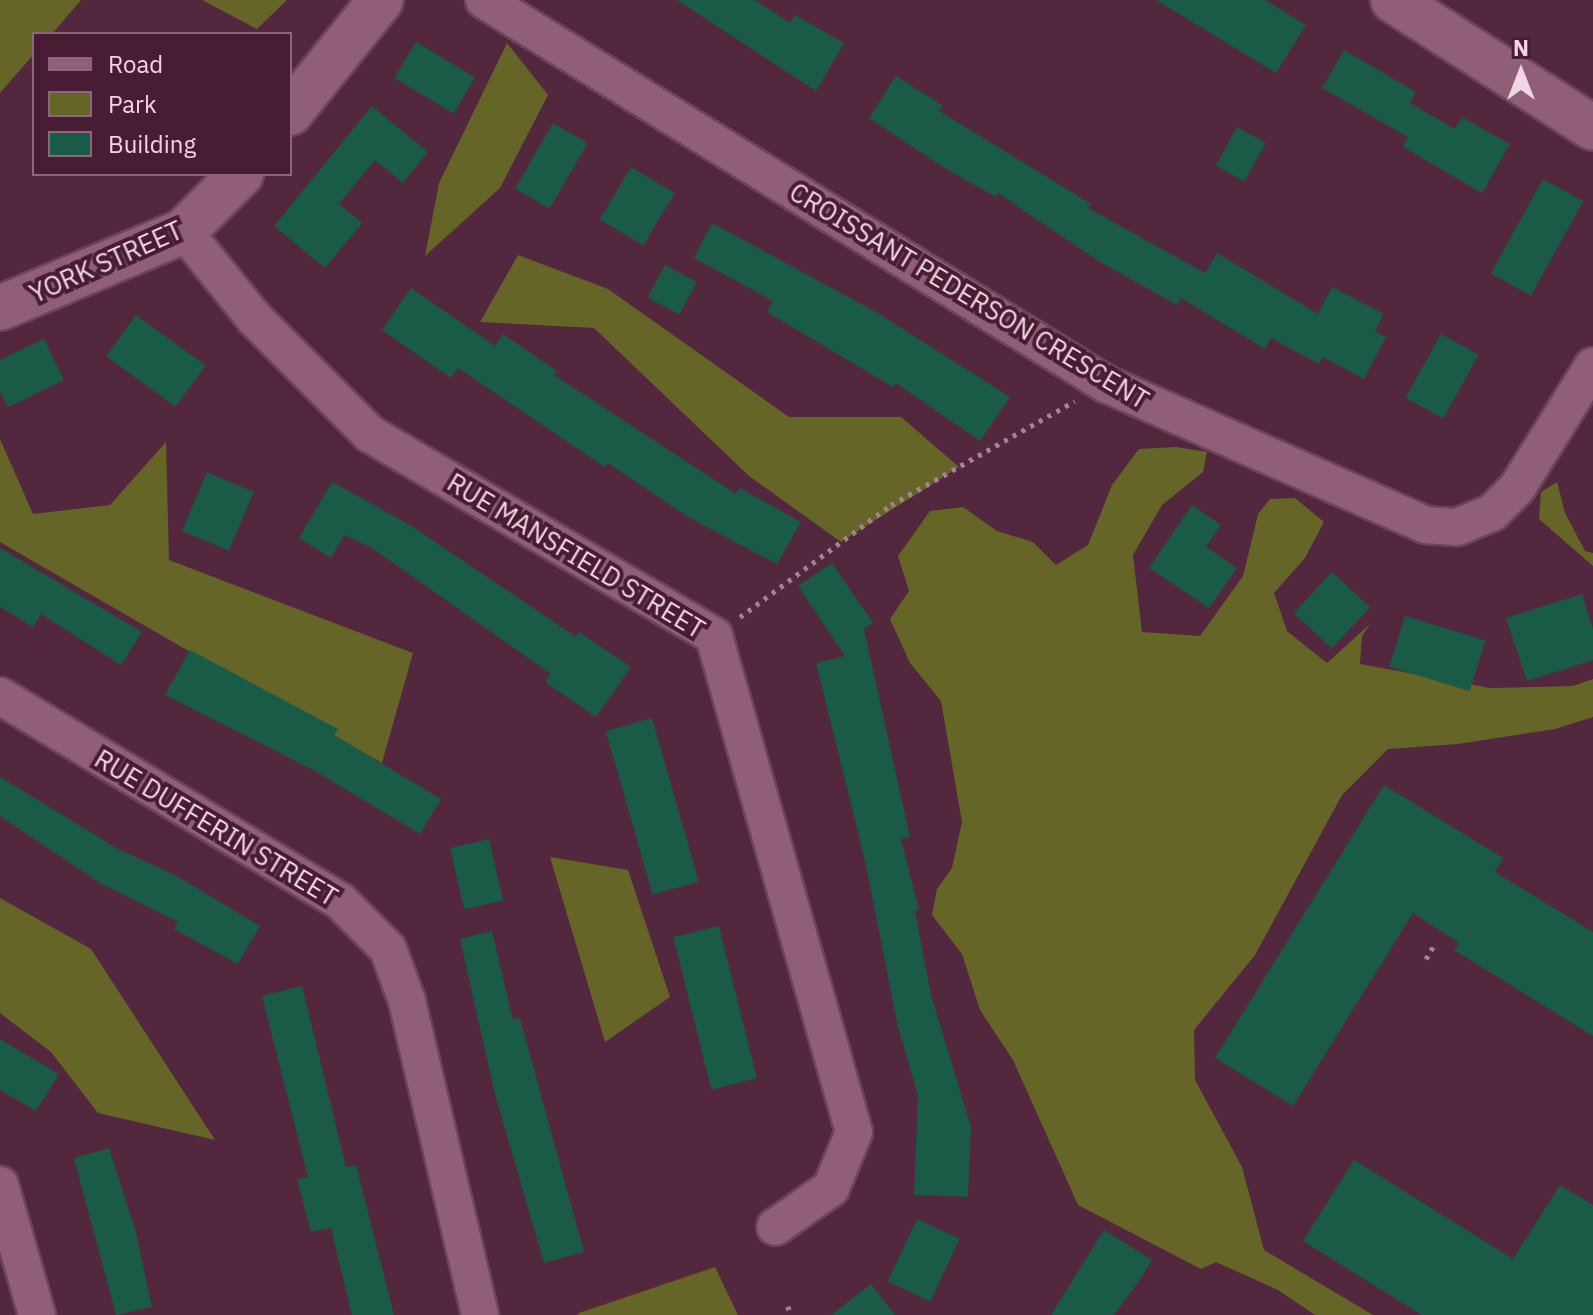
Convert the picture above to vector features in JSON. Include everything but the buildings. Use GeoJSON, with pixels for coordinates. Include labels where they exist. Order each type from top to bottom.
{"type":"FeatureCollection","features":[{"type":"Feature","properties":{"kind":"street"},"geometry":{"type":"LineString","coordinates":[[292,111],[381,0]]}},
{"type":"Feature","properties":{"kind":"street","name":"CROISSANT PEDERSON CRESCENT"},"geometry":{"type":"LineString","coordinates":[[484,0],[1106,384],[1345,494],[1425,525],[1457,527],[1492,513],[1517,488],[1593,366]]}},
{"type":"Feature","properties":{"kind":"street"},"geometry":{"type":"LineString","coordinates":[[1393,0],[1593,128]]}},
{"type":"Feature","properties":{"kind":"street","name":"YORK STREET"},"geometry":{"type":"LineString","coordinates":[[0,308],[184,231],[239,176]]}},
{"type":"Feature","properties":{"kind":"street","name":"RUE MANSFIELD STREET"},"geometry":{"type":"LineString","coordinates":[[184,231],[255,319],[370,434],[714,636],[854,1132],[831,1188],[775,1227]]}},
{"type":"Feature","properties":{"kind":"street","name":"RUE DUFFERIN STREET"},"geometry":{"type":"LineString","coordinates":[[0,696],[340,901],[388,949],[407,1001],[480,1315]]}},
{"type":"Feature","properties":{"kind":"street"},"geometry":{"type":"LineString","coordinates":[[0,1185],[37,1315]]}},
{"type":"Feature","properties":{"kind":"path"},"geometry":{"type":"LineString","coordinates":[[740,617],[891,505],[1106,384]]}},
{"type":"Feature","properties":{"kind":"path"},"geometry":{"type":"LineString","coordinates":[[1426,959],[1434,945]]}},
{"type":"Feature","properties":{"kind":"path"},"geometry":{"type":"LineString","coordinates":[[788,1306],[790,1315]]}},
{"type":"Feature","properties":{"kind":"green space"},"geometry":{"type":"Polygon","coordinates":[[[0,0],[81,0],[54,32],[32,32],[32,56],[0,93],[0,0]]]}},
{"type":"Feature","properties":{"kind":"green space"},"geometry":{"type":"Polygon","coordinates":[[[202,0],[287,0],[257,29],[202,0]]]}},
{"type":"Feature","properties":{"kind":"green space"},"geometry":{"type":"Polygon","coordinates":[[[507,43],[548,95],[500,188],[425,256],[439,183],[507,43]]]}},
{"type":"Feature","properties":{"kind":"green space"},"geometry":{"type":"Polygon","coordinates":[[[518,255],[608,289],[789,417],[901,417],[959,467],[841,542],[749,476],[594,328],[480,322],[518,255]]]}},
{"type":"Feature","properties":{"kind":"green space"},"geometry":{"type":"Polygon","coordinates":[[[0,439],[33,514],[110,505],[166,442],[169,560],[413,653],[382,763],[0,542],[0,439]]]}},
{"type":"Feature","properties":{"kind":"green space"},"geometry":{"type":"Polygon","coordinates":[[[1176,447],[1207,452],[1203,472],[1162,505],[1133,555],[1142,632],[1200,636],[1243,576],[1258,514],[1270,499],[1295,498],[1324,522],[1305,558],[1274,593],[1287,631],[1327,663],[1370,624],[1362,636],[1360,664],[1490,688],[1573,686],[1593,679],[1593,717],[1555,729],[1458,744],[1388,749],[1342,795],[1255,955],[1194,1030],[1195,1080],[1242,1167],[1264,1250],[1373,1315],[1315,1315],[1278,1290],[1216,1262],[1201,1269],[1078,1205],[1013,1060],[980,1010],[962,954],[932,915],[937,889],[952,868],[962,822],[941,701],[910,663],[890,619],[909,591],[898,556],[930,511],[963,507],[997,531],[1033,542],[1056,565],[1088,545],[1112,485],[1139,449],[1176,447]]]}},
{"type":"Feature","properties":{"kind":"green space"},"geometry":{"type":"Polygon","coordinates":[[[1557,482],[1565,513],[1585,551],[1593,553],[1593,566],[1539,519],[1541,492],[1557,482]]]}},
{"type":"Feature","properties":{"kind":"green space"},"geometry":{"type":"Polygon","coordinates":[[[550,857],[628,870],[670,997],[605,1042],[550,857]]]}},
{"type":"Feature","properties":{"kind":"green space"},"geometry":{"type":"Polygon","coordinates":[[[0,898],[91,949],[215,1140],[98,1113],[51,1052],[0,1013],[0,898]]]}},
{"type":"Feature","properties":{"kind":"green space"},"geometry":{"type":"Polygon","coordinates":[[[715,1267],[738,1315],[577,1315],[579,1313],[715,1267]]]}}]}
